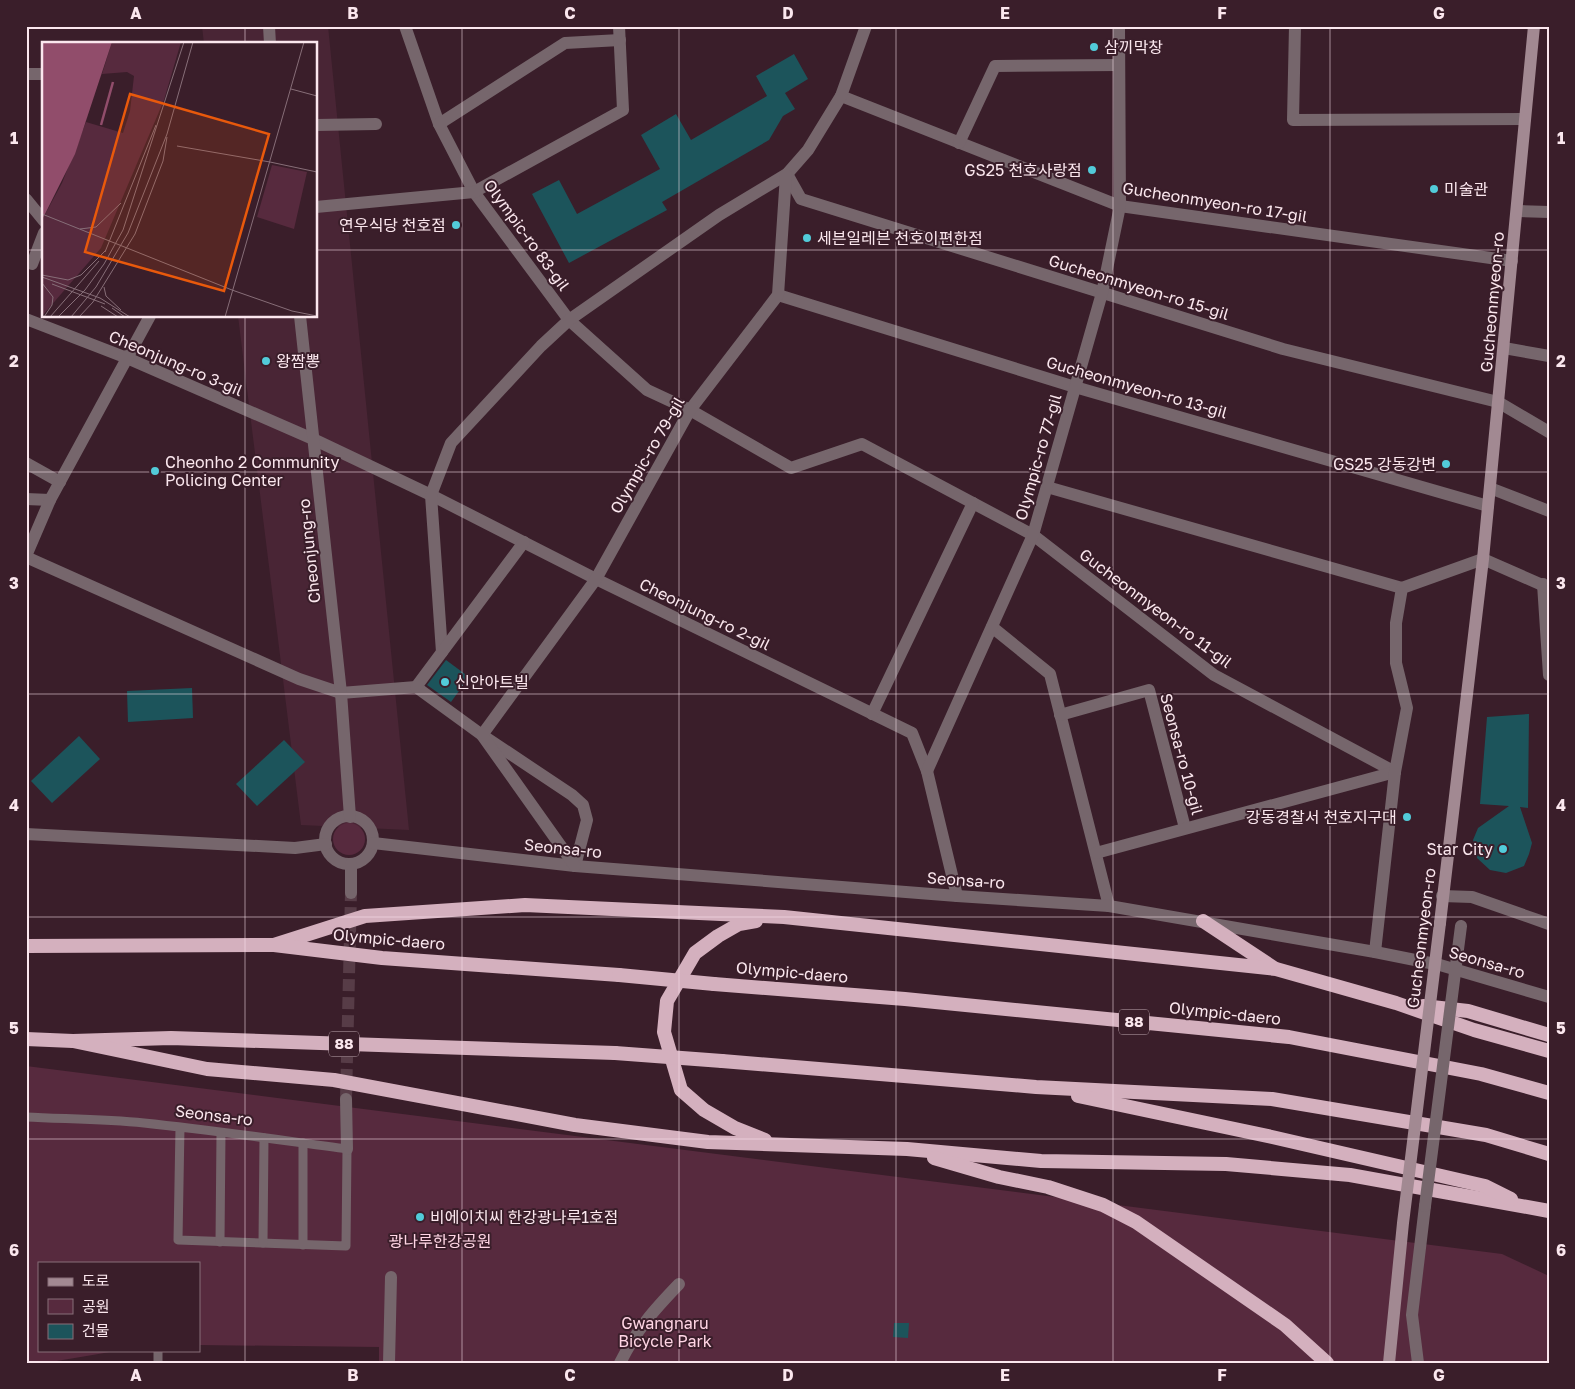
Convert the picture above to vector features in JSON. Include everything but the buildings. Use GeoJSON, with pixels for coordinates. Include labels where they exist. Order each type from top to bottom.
{"type":"FeatureCollection","features":[{"type":"Feature","properties":{"kind":"highway"},"geometry":{"type":"LineString","coordinates":[[274,945],[365,916],[525,905],[784,917],[1276,969],[1396,1003],[1474,1030],[1549,1050]]}},
{"type":"Feature","properties":{"kind":"highway"},"geometry":{"type":"LineString","coordinates":[[776,1144],[734,1128],[704,1110],[681,1090],[664,1032],[667,1001],[695,953],[718,936],[739,924],[784,917]]}},
{"type":"Feature","properties":{"kind":"highway"},"geometry":{"type":"LineString","coordinates":[[1203,921],[1276,969]]}},
{"type":"Feature","properties":{"kind":"highway","name":"Olympic-daero"},"geometry":{"type":"LineString","coordinates":[[26,946],[274,945],[382,958],[619,975],[905,999],[1289,1037],[1480,1074],[1549,1092]]}},
{"type":"Feature","properties":{"kind":"highway"},"geometry":{"type":"LineString","coordinates":[[1396,1003],[1468,1011],[1549,1035]]}},
{"type":"Feature","properties":{"kind":"highway","name":"88"},"geometry":{"type":"LineString","coordinates":[[26,1040],[73,1041],[171,1038],[615,1053],[1036,1087],[1272,1099],[1486,1135],[1549,1154]]}},
{"type":"Feature","properties":{"kind":"highway"},"geometry":{"type":"LineString","coordinates":[[73,1041],[207,1069],[334,1080],[575,1125],[708,1142],[907,1150],[1041,1161],[1226,1164],[1350,1175],[1549,1211]]}},
{"type":"Feature","properties":{"kind":"highway"},"geometry":{"type":"LineString","coordinates":[[1036,1087],[1272,1136],[1485,1186],[1528,1207]]}},
{"type":"Feature","properties":{"kind":"highway"},"geometry":{"type":"LineString","coordinates":[[907,1150],[999,1177],[1048,1187],[1103,1205],[1136,1222],[1285,1325],[1327,1363]]}},
{"type":"Feature","properties":{"kind":"main road","name":"Gucheonmyeon-ro"},"geometry":{"type":"LineString","coordinates":[[1389,1363],[1403,1223],[1483,559],[1534,26]]}},
{"type":"Feature","properties":{"kind":"street"},"geometry":{"type":"LineString","coordinates":[[269,26],[270,42]]}},
{"type":"Feature","properties":{"kind":"street","name":"Olympic-ro 83-gil"},"geometry":{"type":"LineString","coordinates":[[405,26],[439,124],[474,192],[569,320],[647,390],[690,410]]}},
{"type":"Feature","properties":{"kind":"street"},"geometry":{"type":"LineString","coordinates":[[318,206],[474,192],[623,110],[619,26]]}},
{"type":"Feature","properties":{"kind":"street"},"geometry":{"type":"LineString","coordinates":[[442,652],[431,495],[451,442],[569,320],[719,215],[786,174],[808,150],[841,96],[866,26]]}},
{"type":"Feature","properties":{"kind":"street","name":"Olympic-ro 77-gil"},"geometry":{"type":"LineString","coordinates":[[927,772],[1033,535],[1102,293],[1120,206],[1119,26]]}},
{"type":"Feature","properties":{"kind":"street"},"geometry":{"type":"LineString","coordinates":[[1295,26],[1293,120],[1525,119]]}},
{"type":"Feature","properties":{"kind":"street"},"geometry":{"type":"LineString","coordinates":[[439,124],[566,43],[620,40]]}},
{"type":"Feature","properties":{"kind":"street"},"geometry":{"type":"LineString","coordinates":[[959,143],[995,66],[1119,65]]}},
{"type":"Feature","properties":{"kind":"street"},"geometry":{"type":"LineString","coordinates":[[26,74],[42,74]]}},
{"type":"Feature","properties":{"kind":"street","name":"Gucheonmyeon-ro 17-gil"},"geometry":{"type":"LineString","coordinates":[[841,96],[1120,206],[1512,261]]}},
{"type":"Feature","properties":{"kind":"street"},"geometry":{"type":"LineString","coordinates":[[318,125],[376,124]]}},
{"type":"Feature","properties":{"kind":"street"},"geometry":{"type":"LineString","coordinates":[[778,295],[786,174]]}},
{"type":"Feature","properties":{"kind":"street","name":"Gucheonmyeon-ro 15-gil"},"geometry":{"type":"LineString","coordinates":[[786,174],[801,199],[1283,349],[1498,402],[1549,432]]}},
{"type":"Feature","properties":{"kind":"street"},"geometry":{"type":"LineString","coordinates":[[26,199],[42,219]]}},
{"type":"Feature","properties":{"kind":"street"},"geometry":{"type":"LineString","coordinates":[[1517,211],[1549,212]]}},
{"type":"Feature","properties":{"kind":"street"},"geometry":{"type":"LineString","coordinates":[[34,265],[42,239]]}},
{"type":"Feature","properties":{"kind":"street","name":"Gucheonmyeon-ro 13-gil"},"geometry":{"type":"LineString","coordinates":[[778,295],[1075,387],[1488,506]]}},
{"type":"Feature","properties":{"kind":"street","name":"Olympic-ro 79-gil"},"geometry":{"type":"LineString","coordinates":[[482,734],[596,579],[690,410],[778,295]]}},
{"type":"Feature","properties":{"kind":"street"},"geometry":{"type":"LineString","coordinates":[[146,318],[127,358],[50,500],[26,556],[299,679],[341,694],[416,688],[572,795],[583,805],[587,820],[575,866]]}},
{"type":"Feature","properties":{"kind":"street","name":"Cheonjung-ro"},"geometry":{"type":"LineString","coordinates":[[300,318],[341,694],[350,817]]}},
{"type":"Feature","properties":{"kind":"street","name":"Cheonjung-ro 3-gil"},"geometry":{"type":"LineString","coordinates":[[26,319],[127,358],[313,439]]}},
{"type":"Feature","properties":{"kind":"street"},"geometry":{"type":"LineString","coordinates":[[1504,348],[1549,356]]}},
{"type":"Feature","properties":{"kind":"street","name":"Olympic-ro 77-gil"},"geometry":{"type":"LineString","coordinates":[[690,410],[791,468],[862,444],[1033,535]]}},
{"type":"Feature","properties":{"kind":"street","name":"Cheonjung-ro 2-gil"},"geometry":{"type":"LineString","coordinates":[[313,439],[431,495],[596,579],[912,733],[927,772],[957,896]]}},
{"type":"Feature","properties":{"kind":"street"},"geometry":{"type":"LineString","coordinates":[[26,463],[60,482]]}},
{"type":"Feature","properties":{"kind":"street"},"geometry":{"type":"LineString","coordinates":[[1047,487],[1402,588],[1483,559],[1546,586],[1549,675]]}},
{"type":"Feature","properties":{"kind":"street"},"geometry":{"type":"LineString","coordinates":[[1490,488],[1549,511]]}},
{"type":"Feature","properties":{"kind":"street"},"geometry":{"type":"LineString","coordinates":[[26,499],[50,500]]}},
{"type":"Feature","properties":{"kind":"street"},"geometry":{"type":"LineString","coordinates":[[872,714],[973,503]]}},
{"type":"Feature","properties":{"kind":"street","name":"Gucheonmyeon-ro 11-gil"},"geometry":{"type":"LineString","coordinates":[[1033,535],[1214,675],[1394,772]]}},
{"type":"Feature","properties":{"kind":"street"},"geometry":{"type":"LineString","coordinates":[[416,688],[524,542]]}},
{"type":"Feature","properties":{"kind":"street"},"geometry":{"type":"LineString","coordinates":[[1375,952],[1394,772],[1407,708],[1396,663],[1396,623],[1402,588]]}},
{"type":"Feature","properties":{"kind":"street"},"geometry":{"type":"LineString","coordinates":[[992,627],[1050,674],[1110,906]]}},
{"type":"Feature","properties":{"kind":"street","name":"Seonsa-ro 10-gil"},"geometry":{"type":"LineString","coordinates":[[1060,715],[1148,690],[1185,828]]}},
{"type":"Feature","properties":{"kind":"street"},"geometry":{"type":"LineString","coordinates":[[482,734],[575,866]]}},
{"type":"Feature","properties":{"kind":"street"},"geometry":{"type":"LineString","coordinates":[[1096,853],[1394,772]]}},
{"type":"Feature","properties":{"kind":"street"},"geometry":{"type":"LineString","coordinates":[[350,817],[362,820],[368,824],[372,831],[373,844],[369,855],[363,860],[351,864],[340,862],[333,858],[326,844],[326,836],[333,823],[339,818],[350,817]]}},
{"type":"Feature","properties":{"kind":"street"},"geometry":{"type":"LineString","coordinates":[[26,834],[296,848],[326,844]]}},
{"type":"Feature","properties":{"kind":"street","name":"Seonsa-ro"},"geometry":{"type":"LineString","coordinates":[[373,844],[575,866],[1110,906],[1203,921],[1440,965],[1549,997]]}},
{"type":"Feature","properties":{"kind":"street"},"geometry":{"type":"LineString","coordinates":[[351,864],[352,893]]}},
{"type":"Feature","properties":{"kind":"street"},"geometry":{"type":"LineString","coordinates":[[1442,896],[1472,897],[1549,924]]}},
{"type":"Feature","properties":{"kind":"street"},"geometry":{"type":"LineString","coordinates":[[1418,1363],[1412,1315],[1462,926]]}},
{"type":"Feature","properties":{"kind":"street"},"geometry":{"type":"LineString","coordinates":[[346,1098],[347,1149]]}},
{"type":"Feature","properties":{"kind":"street"},"geometry":{"type":"LineString","coordinates":[[389,1363],[391,1277]]}},
{"type":"Feature","properties":{"kind":"street"},"geometry":{"type":"LineString","coordinates":[[620,1363],[645,1320],[679,1284]]}},
{"type":"Feature","properties":{"kind":"lane","name":"Seonsa-ro"},"geometry":{"type":"LineString","coordinates":[[26,1117],[143,1123],[347,1149]]}},
{"type":"Feature","properties":{"kind":"lane"},"geometry":{"type":"LineString","coordinates":[[180,1127],[178,1240],[346,1246],[347,1149]]}},
{"type":"Feature","properties":{"kind":"lane"},"geometry":{"type":"LineString","coordinates":[[220,1242],[221,1133]]}},
{"type":"Feature","properties":{"kind":"lane"},"geometry":{"type":"LineString","coordinates":[[263,1243],[264,1138]]}},
{"type":"Feature","properties":{"kind":"lane"},"geometry":{"type":"LineString","coordinates":[[303,1143],[303,1245]]}},
{"type":"Feature","properties":{"kind":"shaded area"},"geometry":{"type":"Polygon","coordinates":[[[202,26],[328,26],[409,830],[301,825],[238,318],[318,318],[318,42],[204,42],[202,26]]]}},
{"type":"Feature","properties":{"kind":"green space"},"geometry":{"type":"Polygon","coordinates":[[[349,823],[355,824],[360,828],[364,833],[364,845],[360,850],[355,854],[349,855],[343,854],[338,850],[334,845],[333,839],[334,833],[338,828],[343,824],[349,823]]]}},
{"type":"Feature","properties":{"kind":"green space","name":"광나루한강공원"},"geometry":{"type":"Polygon","coordinates":[[[26,1066],[1502,1254],[1549,1276],[1549,1363],[379,1363],[379,1347],[200,1345],[200,1262],[38,1262],[38,1352],[110,1352],[45,1363],[26,1363],[26,1066]]]}},
{"type":"Feature","properties":{"kind":"tunnel"},"geometry":{"type":"LineString","coordinates":[[346,1099],[351,893]]}},
{"type":"Feature","properties":{"kind":"place","name":"삼끼막창"},"geometry":{"type":"Point","coordinates":[1094,47]}},
{"type":"Feature","properties":{"kind":"place","name":"GS25 천호사랑점"},"geometry":{"type":"Point","coordinates":[1092,170]}},
{"type":"Feature","properties":{"kind":"place","name":"미술관"},"geometry":{"type":"Point","coordinates":[1434,189]}},
{"type":"Feature","properties":{"kind":"place","name":"연우식당 천호점"},"geometry":{"type":"Point","coordinates":[456,225]}},
{"type":"Feature","properties":{"kind":"place","name":"세븐일레븐 천호이편한점"},"geometry":{"type":"Point","coordinates":[807,238]}},
{"type":"Feature","properties":{"kind":"place","name":"왕짬뽕"},"geometry":{"type":"Point","coordinates":[266,361]}},
{"type":"Feature","properties":{"kind":"place","name":"GS25 강동강변"},"geometry":{"type":"Point","coordinates":[1446,464]}},
{"type":"Feature","properties":{"kind":"place","name":"Cheonho 2 Community Policing Center"},"geometry":{"type":"Point","coordinates":[155,471]}},
{"type":"Feature","properties":{"kind":"place","name":"신안아트빌"},"geometry":{"type":"Point","coordinates":[445,682]}},
{"type":"Feature","properties":{"kind":"place","name":"강동경찰서 천호지구대"},"geometry":{"type":"Point","coordinates":[1407,817]}},
{"type":"Feature","properties":{"kind":"place","name":"Star City"},"geometry":{"type":"Point","coordinates":[1503,849]}},
{"type":"Feature","properties":{"kind":"place","name":"비에이치씨 한강광나루1호점"},"geometry":{"type":"Point","coordinates":[420,1217]}},
{"type":"Feature","properties":{"kind":"park label","name":"Gwangnaru Bicycle Park"},"geometry":{"type":"Point","coordinates":[665,1332]}}]}
